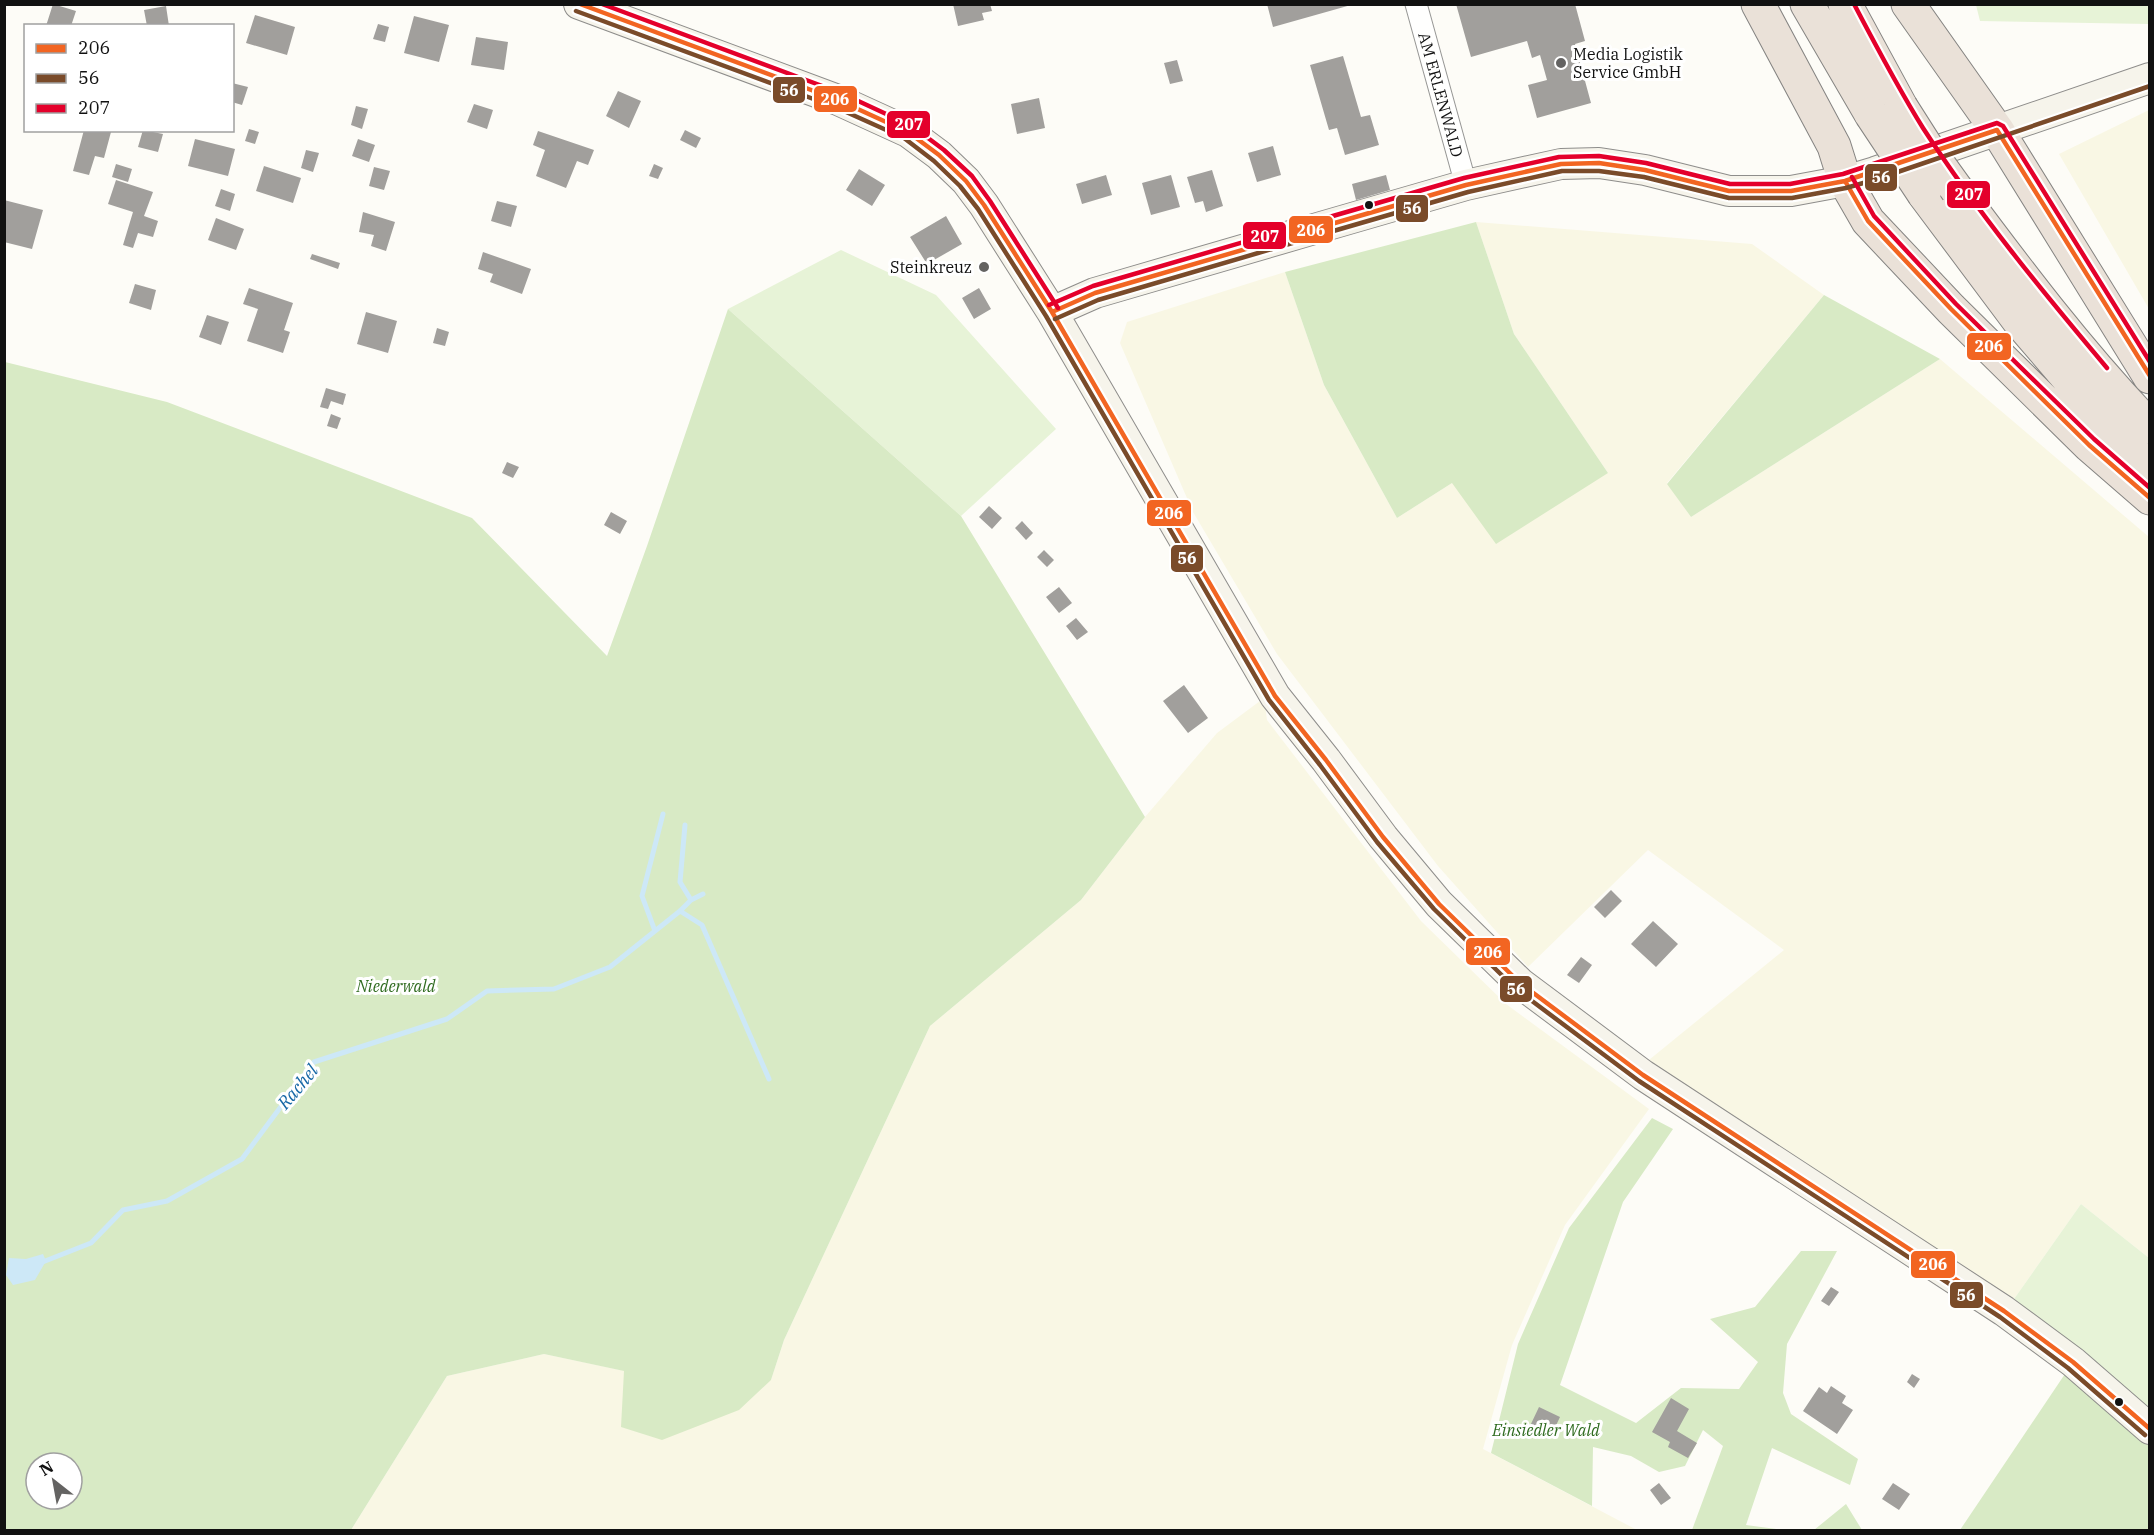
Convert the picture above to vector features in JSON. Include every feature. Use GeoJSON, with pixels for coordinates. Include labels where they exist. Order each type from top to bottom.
{"type":"FeatureCollection","features":[{"type":"Feature","properties":{"kind":"highway"},"geometry":{"type":"LineString","coordinates":[[1758,4],[1834,146],[1845,181],[1868,221],[1951,309],[2089,445],[2150,498]]}},
{"type":"Feature","properties":{"kind":"highway"},"geometry":{"type":"LineString","coordinates":[[1807,4],[1886,110],[1957,190],[2048,311],[2125,402],[2150,427]]}},
{"type":"Feature","properties":{"kind":"highway"},"geometry":{"type":"LineString","coordinates":[[1845,4],[1886,110],[1924,194],[2019,321],[2122,441],[2150,469]]}},
{"type":"Feature","properties":{"kind":"highway"},"geometry":{"type":"LineString","coordinates":[[1908,4],[1997,130],[2150,376]]}},
{"type":"Feature","properties":{"kind":"street"},"geometry":{"type":"LineString","coordinates":[[579,4],[838,100],[908,132],[939,155],[966,181],[984,205],[1053,312],[1275,696],[1383,837],[1439,904],[1520,983],[1643,1075],[2004,1311],[2073,1362],[2150,1429]]}},
{"type":"Feature","properties":{"kind":"street","name":"AM ERLENWALD"},"geometry":{"type":"LineString","coordinates":[[1416,4],[1467,186]]}},
{"type":"Feature","properties":{"kind":"street"},"geometry":{"type":"LineString","coordinates":[[1053,312],[1095,293],[1467,186],[1561,164],[1599,163],[1645,170],[1729,191],[1791,191],[1845,181],[2150,78]]}},
{"type":"Feature","properties":{"kind":"shaded area"},"geometry":{"type":"Polygon","coordinates":[[[2149,110],[2149,309],[2059,154],[2149,110]]]}},
{"type":"Feature","properties":{"kind":"shaded area"},"geometry":{"type":"Polygon","coordinates":[[[1476,222],[1752,244],[1824,295],[1667,483],[1691,517],[1940,359],[2149,537],[2149,1258],[2081,1204],[2014,1299],[1644,1064],[1784,950],[1648,850],[1528,967],[1438,866],[1277,654],[1193,512],[1120,343],[1127,322],[1285,272],[1324,385],[1397,518],[1452,483],[1608,473],[1514,334],[1476,222]]]}},
{"type":"Feature","properties":{"kind":"shaded area"},"geometry":{"type":"Polygon","coordinates":[[[1264,698],[1267,720],[1421,921],[1506,1004],[1649,1109],[1565,1225],[1512,1345],[1483,1449],[1637,1530],[351,1530],[447,1376],[544,1354],[625,1371],[771,1380],[784,1340],[930,1026],[1081,900],[1145,817],[1217,733],[1264,698]]]}},
{"type":"Feature","properties":{"kind":"green space"},"geometry":{"type":"Polygon","coordinates":[[[1976,5],[2149,5],[2149,24],[1980,21],[1976,5]]]}},
{"type":"Feature","properties":{"kind":"green space"},"geometry":{"type":"Polygon","coordinates":[[[1476,222],[1514,334],[1608,473],[1496,544],[1452,483],[1397,518],[1324,385],[1285,272],[1476,222]]]}},
{"type":"Feature","properties":{"kind":"green space"},"geometry":{"type":"Polygon","coordinates":[[[841,250],[936,295],[1056,429],[961,516],[728,309],[841,250]]]}},
{"type":"Feature","properties":{"kind":"green space"},"geometry":{"type":"Polygon","coordinates":[[[1824,295],[1940,359],[1691,517],[1667,484],[1824,295]]]}},
{"type":"Feature","properties":{"kind":"green space","name":"Niederwald"},"geometry":{"type":"Polygon","coordinates":[[[728,309],[961,516],[1145,817],[1081,900],[930,1026],[784,1340],[771,1380],[739,1410],[662,1440],[621,1427],[624,1371],[544,1354],[447,1376],[351,1530],[5,1530],[5,362],[167,402],[472,518],[607,656],[728,309]]]}},
{"type":"Feature","properties":{"kind":"green space","name":"Einsiedler Wald"},"geometry":{"type":"Polygon","coordinates":[[[1652,1118],[1673,1129],[1623,1202],[1560,1385],[1636,1423],[1681,1388],[1739,1389],[1758,1362],[1710,1319],[1755,1307],[1801,1251],[1837,1251],[1787,1344],[1783,1393],[1791,1414],[1858,1459],[1850,1485],[1772,1448],[1746,1525],[1784,1530],[1692,1530],[1723,1446],[1703,1430],[1685,1466],[1659,1472],[1631,1456],[1593,1447],[1592,1506],[1491,1453],[1518,1344],[1569,1228],[1652,1118]]]}},
{"type":"Feature","properties":{"kind":"green space"},"geometry":{"type":"Polygon","coordinates":[[[2081,1204],[2149,1258],[2149,1407],[2014,1299],[2081,1204]]]}},
{"type":"Feature","properties":{"kind":"green space"},"geometry":{"type":"Polygon","coordinates":[[[2073,1362],[2149,1429],[2149,1530],[1960,1530],[2073,1362]]]}},
{"type":"Feature","properties":{"kind":"green space"},"geometry":{"type":"Polygon","coordinates":[[[1846,1504],[1862,1530],[1814,1530],[1846,1504]]]}},
{"type":"Feature","properties":{"kind":"water"},"geometry":{"type":"Polygon","coordinates":[[[43,1254],[46,1261],[35,1280],[13,1285],[6,1275],[9,1258],[26,1259],[43,1254]]]}},
{"type":"Feature","properties":{"kind":"building"},"geometry":{"type":"Polygon","coordinates":[[[53,4],[76,11],[72,24],[47,24],[53,4]]]}},
{"type":"Feature","properties":{"kind":"building"},"geometry":{"type":"Polygon","coordinates":[[[953,4],[990,4],[992,11],[982,13],[984,20],[958,26],[953,4]]]}},
{"type":"Feature","properties":{"kind":"building"},"geometry":{"type":"Polygon","coordinates":[[[1267,4],[1351,4],[1351,5],[1273,27],[1267,4]]]}},
{"type":"Feature","properties":{"kind":"building","name":"Media Logistik Service GmbH"},"geometry":{"type":"Polygon","coordinates":[[[1456,4],[1575,4],[1585,41],[1575,44],[1591,103],[1537,118],[1528,85],[1547,80],[1540,55],[1532,58],[1527,41],[1471,57],[1456,4]]]}},
{"type":"Feature","properties":{"kind":"building"},"geometry":{"type":"Polygon","coordinates":[[[166,6],[169,24],[147,24],[144,10],[166,6]]]}},
{"type":"Feature","properties":{"kind":"building"},"geometry":{"type":"Polygon","coordinates":[[[255,15],[295,27],[287,55],[246,43],[255,15]]]}},
{"type":"Feature","properties":{"kind":"building"},"geometry":{"type":"Polygon","coordinates":[[[414,16],[449,25],[439,62],[404,53],[414,16]]]}},
{"type":"Feature","properties":{"kind":"building"},"geometry":{"type":"Polygon","coordinates":[[[378,24],[389,27],[385,42],[373,39],[378,24]]]}},
{"type":"Feature","properties":{"kind":"building"},"geometry":{"type":"Polygon","coordinates":[[[476,37],[508,42],[504,70],[471,65],[476,37]]]}},
{"type":"Feature","properties":{"kind":"building"},"geometry":{"type":"Polygon","coordinates":[[[1343,56],[1361,117],[1370,115],[1379,145],[1345,155],[1337,128],[1329,130],[1310,65],[1343,56]]]}},
{"type":"Feature","properties":{"kind":"building"},"geometry":{"type":"Polygon","coordinates":[[[1177,60],[1183,81],[1170,84],[1164,63],[1177,60]]]}},
{"type":"Feature","properties":{"kind":"building"},"geometry":{"type":"Polygon","coordinates":[[[234,84],[248,87],[242,105],[234,103],[234,84]]]}},
{"type":"Feature","properties":{"kind":"building"},"geometry":{"type":"Polygon","coordinates":[[[618,91],[641,101],[629,128],[606,116],[618,91]]]}},
{"type":"Feature","properties":{"kind":"building"},"geometry":{"type":"Polygon","coordinates":[[[1039,98],[1045,128],[1017,134],[1011,104],[1039,98]]]}},
{"type":"Feature","properties":{"kind":"building"},"geometry":{"type":"Polygon","coordinates":[[[474,104],[493,110],[487,129],[467,122],[474,104]]]}},
{"type":"Feature","properties":{"kind":"building"},"geometry":{"type":"Polygon","coordinates":[[[356,106],[368,109],[362,129],[351,125],[356,106]]]}},
{"type":"Feature","properties":{"kind":"building"},"geometry":{"type":"Polygon","coordinates":[[[249,129],[259,132],[255,144],[245,141],[249,129]]]}},
{"type":"Feature","properties":{"kind":"building"},"geometry":{"type":"Polygon","coordinates":[[[685,130],[701,138],[696,148],[680,140],[685,130]]]}},
{"type":"Feature","properties":{"kind":"building"},"geometry":{"type":"Polygon","coordinates":[[[538,131],[594,150],[588,165],[577,161],[566,188],[536,176],[545,150],[533,145],[538,131]]]}},
{"type":"Feature","properties":{"kind":"building"},"geometry":{"type":"Polygon","coordinates":[[[83,132],[111,132],[104,158],[95,156],[89,175],[73,171],[83,132]]]}},
{"type":"Feature","properties":{"kind":"building"},"geometry":{"type":"Polygon","coordinates":[[[142,132],[163,134],[158,152],[138,147],[142,132]]]}},
{"type":"Feature","properties":{"kind":"building"},"geometry":{"type":"Polygon","coordinates":[[[195,139],[235,149],[228,176],[188,166],[195,139]]]}},
{"type":"Feature","properties":{"kind":"building"},"geometry":{"type":"Polygon","coordinates":[[[358,139],[375,145],[369,162],[352,156],[358,139]]]}},
{"type":"Feature","properties":{"kind":"building"},"geometry":{"type":"Polygon","coordinates":[[[1273,146],[1281,175],[1257,182],[1248,153],[1273,146]]]}},
{"type":"Feature","properties":{"kind":"building"},"geometry":{"type":"Polygon","coordinates":[[[306,150],[319,153],[313,172],[301,168],[306,150]]]}},
{"type":"Feature","properties":{"kind":"building"},"geometry":{"type":"Polygon","coordinates":[[[116,164],[132,169],[128,182],[112,177],[116,164]]]}},
{"type":"Feature","properties":{"kind":"building"},"geometry":{"type":"Polygon","coordinates":[[[654,164],[663,168],[658,179],[649,176],[654,164]]]}},
{"type":"Feature","properties":{"kind":"building"},"geometry":{"type":"Polygon","coordinates":[[[264,166],[301,178],[293,203],[256,191],[264,166]]]}},
{"type":"Feature","properties":{"kind":"building"},"geometry":{"type":"Polygon","coordinates":[[[374,167],[390,171],[384,190],[369,186],[374,167]]]}},
{"type":"Feature","properties":{"kind":"building"},"geometry":{"type":"Polygon","coordinates":[[[859,169],[885,185],[872,206],[846,190],[859,169]]]}},
{"type":"Feature","properties":{"kind":"building"},"geometry":{"type":"Polygon","coordinates":[[[1212,170],[1223,206],[1206,212],[1203,201],[1195,203],[1187,177],[1212,170]]]}},
{"type":"Feature","properties":{"kind":"building"},"geometry":{"type":"Polygon","coordinates":[[[1106,175],[1112,195],[1082,204],[1076,184],[1106,175]]]}},
{"type":"Feature","properties":{"kind":"building"},"geometry":{"type":"Polygon","coordinates":[[[1171,175],[1180,207],[1151,215],[1142,183],[1171,175]]]}},
{"type":"Feature","properties":{"kind":"building"},"geometry":{"type":"Polygon","coordinates":[[[1386,175],[1390,190],[1356,200],[1352,184],[1386,175]]]}},
{"type":"Feature","properties":{"kind":"building"},"geometry":{"type":"Polygon","coordinates":[[[116,180],[153,192],[144,216],[158,221],[153,237],[138,233],[133,248],[123,245],[133,212],[108,204],[116,180]]]}},
{"type":"Feature","properties":{"kind":"building"},"geometry":{"type":"Polygon","coordinates":[[[221,189],[235,194],[230,211],[215,206],[221,189]]]}},
{"type":"Feature","properties":{"kind":"building"},"geometry":{"type":"Polygon","coordinates":[[[4,200],[43,210],[32,249],[4,242],[4,200]]]}},
{"type":"Feature","properties":{"kind":"building"},"geometry":{"type":"Polygon","coordinates":[[[497,201],[517,206],[511,227],[491,221],[497,201]]]}},
{"type":"Feature","properties":{"kind":"building"},"geometry":{"type":"Polygon","coordinates":[[[363,212],[395,222],[386,251],[371,246],[374,235],[359,232],[363,212]]]}},
{"type":"Feature","properties":{"kind":"building"},"geometry":{"type":"Polygon","coordinates":[[[946,216],[962,244],[927,264],[910,237],[946,216]]]}},
{"type":"Feature","properties":{"kind":"building"},"geometry":{"type":"Polygon","coordinates":[[[216,218],[244,229],[236,250],[208,240],[216,218]]]}},
{"type":"Feature","properties":{"kind":"building"},"geometry":{"type":"Polygon","coordinates":[[[483,252],[531,269],[522,294],[490,282],[493,274],[478,269],[483,252]]]}},
{"type":"Feature","properties":{"kind":"building"},"geometry":{"type":"Polygon","coordinates":[[[312,254],[340,263],[338,269],[310,259],[312,254]]]}},
{"type":"Feature","properties":{"kind":"building"},"geometry":{"type":"Polygon","coordinates":[[[135,284],[156,290],[151,310],[129,303],[135,284]]]}},
{"type":"Feature","properties":{"kind":"building"},"geometry":{"type":"Polygon","coordinates":[[[249,288],[293,303],[284,330],[290,332],[283,353],[247,341],[258,309],[243,304],[249,288]]]}},
{"type":"Feature","properties":{"kind":"building"},"geometry":{"type":"Polygon","coordinates":[[[979,288],[991,309],[974,319],[962,298],[979,288]]]}},
{"type":"Feature","properties":{"kind":"building"},"geometry":{"type":"Polygon","coordinates":[[[366,312],[397,321],[388,353],[357,344],[366,312]]]}},
{"type":"Feature","properties":{"kind":"building"},"geometry":{"type":"Polygon","coordinates":[[[207,315],[229,322],[221,345],[199,337],[207,315]]]}},
{"type":"Feature","properties":{"kind":"building"},"geometry":{"type":"Polygon","coordinates":[[[437,328],[449,332],[445,346],[433,343],[437,328]]]}},
{"type":"Feature","properties":{"kind":"building"},"geometry":{"type":"Polygon","coordinates":[[[326,388],[346,394],[343,405],[331,401],[328,409],[320,407],[326,388]]]}},
{"type":"Feature","properties":{"kind":"building"},"geometry":{"type":"Polygon","coordinates":[[[331,414],[341,418],[337,429],[327,426],[331,414]]]}},
{"type":"Feature","properties":{"kind":"building"},"geometry":{"type":"Polygon","coordinates":[[[507,462],[519,467],[513,478],[502,473],[507,462]]]}},
{"type":"Feature","properties":{"kind":"building"},"geometry":{"type":"Polygon","coordinates":[[[989,506],[1002,518],[992,529],[979,517],[989,506]]]}},
{"type":"Feature","properties":{"kind":"building"},"geometry":{"type":"Polygon","coordinates":[[[611,512],[627,521],[620,534],[604,525],[611,512]]]}},
{"type":"Feature","properties":{"kind":"building"},"geometry":{"type":"Polygon","coordinates":[[[1022,521],[1033,533],[1026,540],[1015,528],[1022,521]]]}},
{"type":"Feature","properties":{"kind":"building"},"geometry":{"type":"Polygon","coordinates":[[[1044,550],[1054,560],[1047,567],[1037,557],[1044,550]]]}},
{"type":"Feature","properties":{"kind":"building"},"geometry":{"type":"Polygon","coordinates":[[[1059,587],[1072,603],[1059,613],[1046,597],[1059,587]]]}},
{"type":"Feature","properties":{"kind":"building"},"geometry":{"type":"Polygon","coordinates":[[[1076,618],[1088,632],[1077,640],[1066,626],[1076,618]]]}},
{"type":"Feature","properties":{"kind":"building"},"geometry":{"type":"Polygon","coordinates":[[[1184,685],[1208,718],[1188,733],[1163,701],[1184,685]]]}},
{"type":"Feature","properties":{"kind":"building"},"geometry":{"type":"Polygon","coordinates":[[[1611,890],[1622,901],[1605,918],[1594,907],[1611,890]]]}},
{"type":"Feature","properties":{"kind":"building"},"geometry":{"type":"Polygon","coordinates":[[[1653,921],[1678,944],[1656,967],[1631,944],[1653,921]]]}},
{"type":"Feature","properties":{"kind":"building"},"geometry":{"type":"Polygon","coordinates":[[[1581,957],[1592,965],[1579,983],[1567,975],[1581,957]]]}},
{"type":"Feature","properties":{"kind":"building"},"geometry":{"type":"Polygon","coordinates":[[[1831,1287],[1839,1292],[1829,1306],[1821,1301],[1831,1287]]]}},
{"type":"Feature","properties":{"kind":"building"},"geometry":{"type":"Polygon","coordinates":[[[1912,1374],[1920,1379],[1914,1388],[1907,1382],[1912,1374]]]}},
{"type":"Feature","properties":{"kind":"building"},"geometry":{"type":"Polygon","coordinates":[[[1831,1386],[1846,1396],[1842,1403],[1853,1410],[1837,1434],[1803,1411],[1819,1387],[1827,1393],[1831,1386]]]}},
{"type":"Feature","properties":{"kind":"building"},"geometry":{"type":"Polygon","coordinates":[[[1671,1398],[1689,1409],[1677,1431],[1697,1443],[1688,1458],[1668,1447],[1670,1442],[1652,1432],[1671,1398]]]}},
{"type":"Feature","properties":{"kind":"building"},"geometry":{"type":"Polygon","coordinates":[[[1539,1407],[1560,1417],[1551,1436],[1530,1426],[1539,1407]]]}},
{"type":"Feature","properties":{"kind":"building"},"geometry":{"type":"Polygon","coordinates":[[[1659,1483],[1671,1498],[1661,1505],[1650,1490],[1659,1483]]]}},
{"type":"Feature","properties":{"kind":"building"},"geometry":{"type":"Polygon","coordinates":[[[1893,1483],[1910,1494],[1899,1510],[1882,1499],[1893,1483]]]}},
{"type":"Feature","properties":{"kind":"waterway"},"geometry":{"type":"LineString","coordinates":[[655,931],[642,896],[663,814]]}},
{"type":"Feature","properties":{"kind":"waterway"},"geometry":{"type":"LineString","coordinates":[[685,825],[680,882],[691,900]]}},
{"type":"Feature","properties":{"kind":"waterway","name":"Rachel"},"geometry":{"type":"LineString","coordinates":[[40,1263],[91,1243],[123,1210],[167,1201],[242,1159],[314,1062],[447,1019],[487,991],[554,989],[610,967],[691,900],[703,894]]}},
{"type":"Feature","properties":{"kind":"waterway"},"geometry":{"type":"LineString","coordinates":[[680,911],[702,925],[769,1079]]}},
{"type":"Feature","properties":{"kind":"transit line","name":"206"},"geometry":{"type":"LineString","coordinates":[[580,4],[838,100],[908,132],[939,155],[966,181],[984,205],[1052,312],[1275,696],[1383,837],[1439,904],[1520,983],[1643,1075],[2004,1311],[2073,1362],[2150,1429]]}},
{"type":"Feature","properties":{"kind":"transit line","name":"207"},"geometry":{"type":"LineString","coordinates":[[602,4],[841,93],[912,126],[944,150],[972,176],[1058,308]]}},
{"type":"Feature","properties":{"kind":"transit line","name":"207"},"geometry":{"type":"LineString","coordinates":[[1854,4],[1905,98],[1944,160],[2011,251],[2107,368]]}},
{"type":"Feature","properties":{"kind":"transit line","name":"56"},"geometry":{"type":"LineString","coordinates":[[576,11],[835,107],[904,138],[934,161],[960,186],[978,209],[1046,316],[1269,700],[1377,842],[1434,909],[1516,989],[1639,1081],[2000,1317],[2068,1368],[2145,1435]]}},
{"type":"Feature","properties":{"kind":"transit line","name":"56"},"geometry":{"type":"LineString","coordinates":[[1055,319],[1098,300],[1323,234],[1468,192],[1562,171],[1599,171],[1644,177],[1729,198],[1792,198],[1846,188],[1877,179],[2150,86]]}},
{"type":"Feature","properties":{"kind":"transit line","name":"207"},"geometry":{"type":"LineString","coordinates":[[1049,305],[1093,286],[1319,220],[1464,178],[1559,157],[1599,156],[1646,163],[1730,184],[1790,184],[1843,174],[1997,123],[2003,126],[2150,362]]}},
{"type":"Feature","properties":{"kind":"transit line","name":"206"},"geometry":{"type":"LineString","coordinates":[[1052,312],[1095,293],[1321,227],[1466,185],[1561,164],[1599,163],[1645,170],[1729,191],[1791,191],[1845,181],[1997,130],[2150,376]]}},
{"type":"Feature","properties":{"kind":"transit line","name":"207"},"geometry":{"type":"LineString","coordinates":[[1852,177],[1874,216],[1956,304],[2094,439],[2150,488]]}},
{"type":"Feature","properties":{"kind":"transit line","name":"206"},"geometry":{"type":"LineString","coordinates":[[1845,181],[1868,221],[1951,309],[2089,445],[2150,498]]}},
{"type":"Feature","properties":{"kind":"place","name":"Media Logistik Service GmbH"},"geometry":{"type":"Point","coordinates":[1561,63]}},
{"type":"Feature","properties":{"kind":"place","name":"Steinkreuz"},"geometry":{"type":"Point","coordinates":[984,267]}}]}
